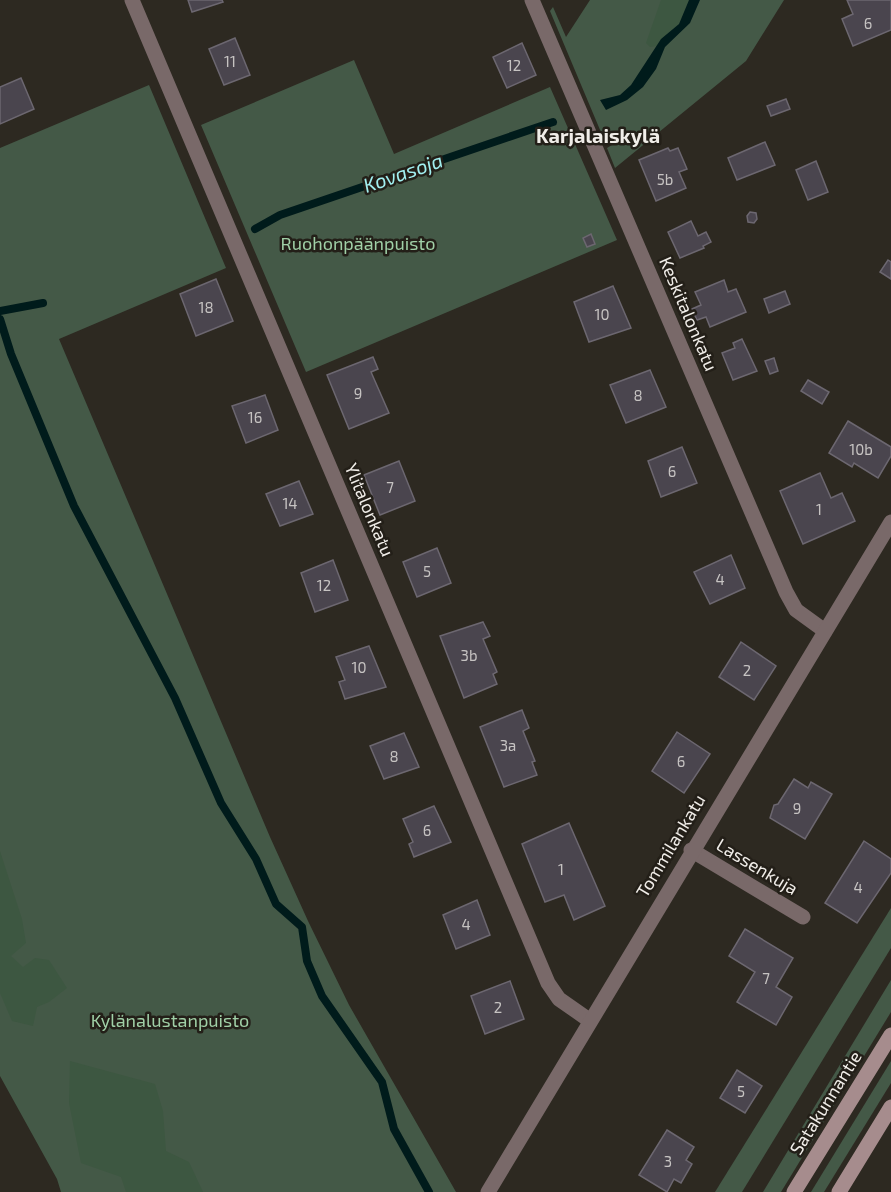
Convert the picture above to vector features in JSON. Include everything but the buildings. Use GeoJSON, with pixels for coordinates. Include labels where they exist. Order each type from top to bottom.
{"type":"FeatureCollection","features":[{"type":"Feature","properties":{"kind":"main road","name":"Satakunnantie"},"geometry":{"type":"LineString","coordinates":[[794,1192],[891,1035]]}},
{"type":"Feature","properties":{"kind":"main road"},"geometry":{"type":"LineString","coordinates":[[839,1192],[891,1107]]}},
{"type":"Feature","properties":{"kind":"street","name":"Ylitalonkatu"},"geometry":{"type":"LineString","coordinates":[[132,0],[548,983],[559,999],[589,1020]]}},
{"type":"Feature","properties":{"kind":"street","name":"Keskitalonkatu"},"geometry":{"type":"LineString","coordinates":[[532,0],[786,592],[796,610],[825,631]]}},
{"type":"Feature","properties":{"kind":"street","name":"Tommilankatu"},"geometry":{"type":"LineString","coordinates":[[488,1192],[691,850],[891,522]]}},
{"type":"Feature","properties":{"kind":"street","name":"Lassenkuja"},"geometry":{"type":"LineString","coordinates":[[691,850],[803,917]]}},
{"type":"Feature","properties":{"kind":"green space"},"geometry":{"type":"Polygon","coordinates":[[[590,0],[784,0],[746,61],[615,168],[607,148],[612,145],[608,135],[603,137],[550,11],[553,7],[566,37],[590,0]]]}},
{"type":"Feature","properties":{"kind":"green space"},"geometry":{"type":"Polygon","coordinates":[[[661,0],[689,0],[679,24],[657,46],[650,47],[646,43],[661,0]]]}},
{"type":"Feature","properties":{"kind":"green space","name":"Ruohonpäänpuisto"},"geometry":{"type":"Polygon","coordinates":[[[354,60],[394,154],[550,87],[617,240],[306,372],[201,125],[354,60]]]}},
{"type":"Feature","properties":{"kind":"green space","name":"Kylänalustanpuisto"},"geometry":{"type":"Polygon","coordinates":[[[149,85],[226,268],[59,339],[270,837],[308,921],[349,1005],[456,1192],[61,1192],[57,1179],[0,1076],[0,148],[149,85]]]}},
{"type":"Feature","properties":{"kind":"green space"},"geometry":{"type":"Polygon","coordinates":[[[0,851],[22,919],[26,943],[11,956],[23,967],[35,958],[49,960],[67,988],[49,1002],[37,1007],[33,1026],[12,1021],[0,993],[0,851]]]}},
{"type":"Feature","properties":{"kind":"green space"},"geometry":{"type":"Polygon","coordinates":[[[891,908],[891,948],[742,1192],[715,1192],[891,908]]]}},
{"type":"Feature","properties":{"kind":"green space"},"geometry":{"type":"Polygon","coordinates":[[[891,980],[891,1012],[781,1192],[763,1192],[891,980]]]}},
{"type":"Feature","properties":{"kind":"green space"},"geometry":{"type":"Polygon","coordinates":[[[70,1061],[155,1084],[163,1111],[166,1151],[189,1162],[203,1192],[126,1192],[121,1177],[81,1163],[69,1103],[70,1061]]]}},
{"type":"Feature","properties":{"kind":"green space"},"geometry":{"type":"Polygon","coordinates":[[[891,1061],[891,1083],[824,1192],[811,1192],[891,1061]]]}},
{"type":"Feature","properties":{"kind":"water"},"geometry":{"type":"Polygon","coordinates":[[[689,0],[700,0],[690,23],[665,47],[656,69],[643,87],[627,100],[606,110],[600,100],[620,95],[631,85],[661,39],[679,24],[689,0]]]}},
{"type":"Feature","properties":{"kind":"waterway","name":"Kovasoja"},"geometry":{"type":"LineString","coordinates":[[255,229],[280,215],[553,122]]}},
{"type":"Feature","properties":{"kind":"waterway"},"geometry":{"type":"LineString","coordinates":[[0,311],[43,303]]}},
{"type":"Feature","properties":{"kind":"waterway"},"geometry":{"type":"LineString","coordinates":[[0,319],[11,354],[74,506],[175,698],[221,803],[256,859],[276,904],[302,927],[307,961],[322,996],[382,1082],[394,1129],[429,1192]]}},
{"type":"Feature","properties":{"kind":"district","name":"Karjalaiskylä"},"geometry":{"type":"Point","coordinates":[598,136]}}]}
